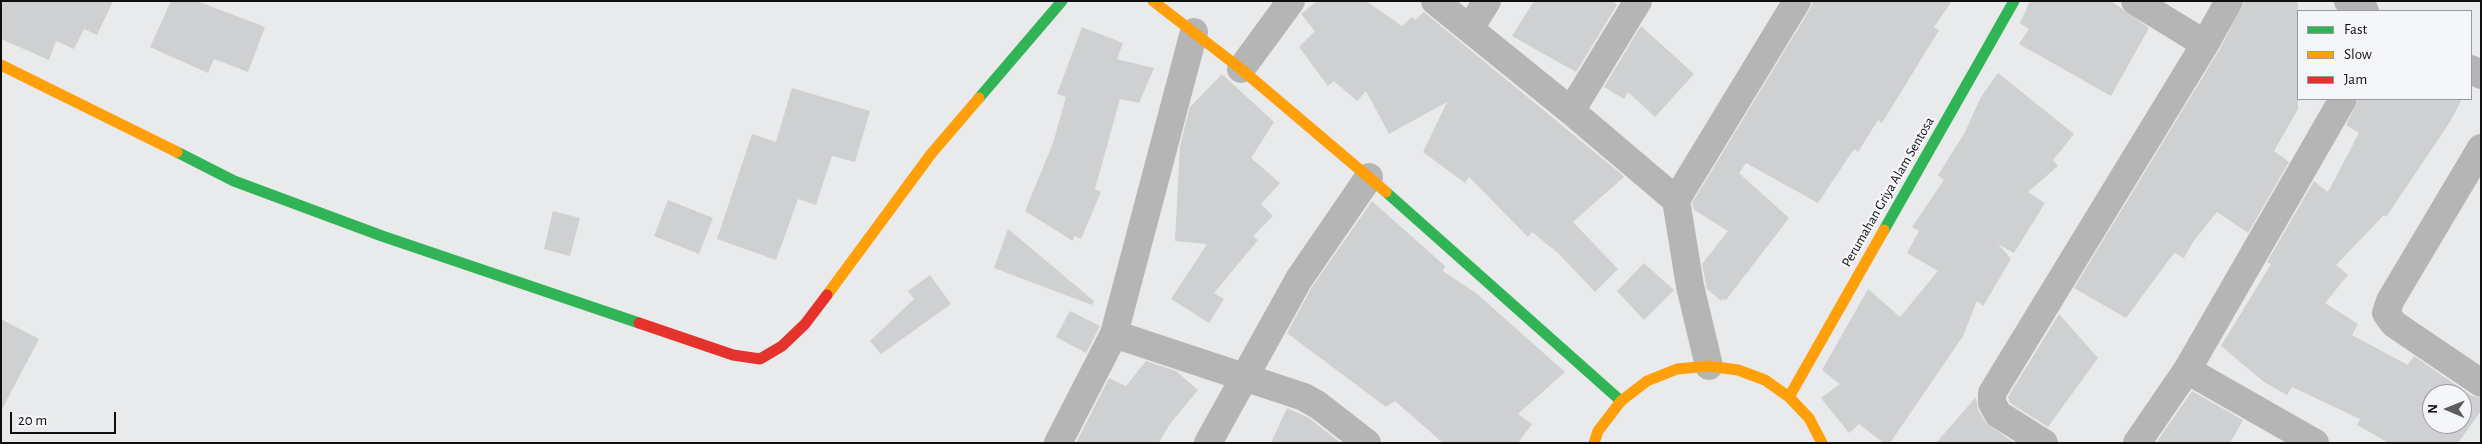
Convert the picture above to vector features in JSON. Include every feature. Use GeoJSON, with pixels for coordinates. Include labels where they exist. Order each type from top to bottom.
{"type":"FeatureCollection","features":[{"type":"Feature","properties":{"kind":"street"},"geometry":{"type":"LineString","coordinates":[[1,65],[234,181],[382,236],[733,355],[760,359],[782,346],[806,324],[931,154],[1062,1]]}},
{"type":"Feature","properties":{"kind":"street"},"geometry":{"type":"LineString","coordinates":[[1153,1],[1241,69],[1369,177],[1621,401]]}},
{"type":"Feature","properties":{"kind":"street"},"geometry":{"type":"LineString","coordinates":[[1241,69],[1292,1]]}},
{"type":"Feature","properties":{"kind":"street"},"geometry":{"type":"LineString","coordinates":[[1435,1],[1571,111],[1676,200],[1690,286],[1709,366]]}},
{"type":"Feature","properties":{"kind":"street"},"geometry":{"type":"LineString","coordinates":[[1470,28],[1487,1]]}},
{"type":"Feature","properties":{"kind":"street"},"geometry":{"type":"LineString","coordinates":[[1571,111],[1638,1]]}},
{"type":"Feature","properties":{"kind":"street"},"geometry":{"type":"LineString","coordinates":[[1676,200],[1797,1]]}},
{"type":"Feature","properties":{"kind":"street","name":"Perumahan Griya Alam Sentosa"},"geometry":{"type":"LineString","coordinates":[[1789,397],[2014,1]]}},
{"type":"Feature","properties":{"kind":"street"},"geometry":{"type":"LineString","coordinates":[[2135,1],[2205,44]]}},
{"type":"Feature","properties":{"kind":"street"},"geometry":{"type":"LineString","coordinates":[[2044,443],[1998,414],[1992,403],[1992,393],[2205,44],[2229,1]]}},
{"type":"Feature","properties":{"kind":"street"},"geometry":{"type":"LineString","coordinates":[[2348,1],[2363,10]]}},
{"type":"Feature","properties":{"kind":"street"},"geometry":{"type":"LineString","coordinates":[[1058,443],[1114,334],[1194,32]]}},
{"type":"Feature","properties":{"kind":"street"},"geometry":{"type":"LineString","coordinates":[[2137,443],[2187,370],[2342,100]]}},
{"type":"Feature","properties":{"kind":"street"},"geometry":{"type":"LineString","coordinates":[[2481,148],[2390,301],[2386,312],[2394,324],[2481,383]]}},
{"type":"Feature","properties":{"kind":"street"},"geometry":{"type":"LineString","coordinates":[[1208,443],[1299,279],[1369,177]]}},
{"type":"Feature","properties":{"kind":"street"},"geometry":{"type":"LineString","coordinates":[[1114,334],[1304,397],[1318,405],[1365,442]]}},
{"type":"Feature","properties":{"kind":"street"},"geometry":{"type":"LineString","coordinates":[[1594,443],[1598,431],[1621,401],[1647,381],[1677,370],[1709,366],[1738,370],[1765,380],[1789,397],[1809,418],[1822,443]]}},
{"type":"Feature","properties":{"kind":"street"},"geometry":{"type":"LineString","coordinates":[[2187,370],[2315,443]]}},
{"type":"Feature","properties":{"kind":"building"},"geometry":{"type":"Polygon","coordinates":[[[1,1],[113,1],[97,35],[84,29],[74,49],[56,41],[49,60],[1,39],[1,1]]]}},
{"type":"Feature","properties":{"kind":"building"},"geometry":{"type":"Polygon","coordinates":[[[171,1],[197,1],[265,27],[248,72],[214,59],[208,73],[150,47],[171,1]]]}},
{"type":"Feature","properties":{"kind":"building"},"geometry":{"type":"Polygon","coordinates":[[[1317,1],[1366,1],[1402,26],[1412,17],[1415,20],[1424,12],[1620,173],[1624,177],[1573,222],[1618,269],[1595,292],[1558,253],[1532,232],[1528,237],[1469,177],[1465,183],[1423,152],[1447,102],[1389,134],[1366,91],[1357,101],[1334,81],[1328,86],[1299,47],[1315,31],[1301,14],[1317,1]]]}},
{"type":"Feature","properties":{"kind":"building"},"geometry":{"type":"Polygon","coordinates":[[[1534,1],[1613,1],[1617,5],[1576,72],[1512,36],[1534,1]]]}},
{"type":"Feature","properties":{"kind":"building"},"geometry":{"type":"Polygon","coordinates":[[[1813,1],[1952,1],[1934,27],[1939,30],[1882,123],[1878,120],[1858,152],[1854,149],[1818,203],[1746,163],[1739,173],[1789,218],[1726,300],[1723,299],[1721,301],[1707,289],[1702,264],[1728,231],[1694,210],[1692,203],[1810,9],[1813,1]]]}},
{"type":"Feature","properties":{"kind":"building"},"geometry":{"type":"Polygon","coordinates":[[[2030,1],[2111,1],[2149,28],[2111,96],[2019,44],[2029,29],[2020,23],[2030,1]]]}},
{"type":"Feature","properties":{"kind":"building"},"geometry":{"type":"Polygon","coordinates":[[[2245,1],[2298,1],[2298,109],[2274,151],[2289,162],[2248,233],[2217,212],[2193,242],[2184,258],[2174,253],[2126,318],[2074,288],[2218,52],[2245,1]]]}},
{"type":"Feature","properties":{"kind":"building"},"geometry":{"type":"Polygon","coordinates":[[[1641,26],[1694,74],[1655,117],[1628,92],[1624,99],[1604,87],[1641,26]]]}},
{"type":"Feature","properties":{"kind":"building"},"geometry":{"type":"Polygon","coordinates":[[[1082,27],[1123,43],[1117,59],[1154,68],[1139,103],[1120,99],[1095,189],[1101,192],[1081,239],[1074,236],[1073,241],[1025,211],[1053,143],[1066,97],[1057,94],[1082,27]]]}},
{"type":"Feature","properties":{"kind":"building"},"geometry":{"type":"Polygon","coordinates":[[[1998,73],[2074,134],[2053,160],[2058,166],[2028,192],[2045,203],[2014,253],[1998,244],[2011,259],[1983,306],[1977,301],[1963,336],[1890,443],[1884,443],[1859,424],[1849,433],[1821,398],[1840,384],[1822,370],[1868,289],[1900,317],[1938,271],[1907,253],[1919,231],[1912,227],[1944,180],[1938,175],[1964,134],[1981,97],[1998,73]]]}},
{"type":"Feature","properties":{"kind":"building"},"geometry":{"type":"Polygon","coordinates":[[[1222,74],[1274,122],[1251,158],[1280,183],[1261,204],[1273,216],[1253,236],[1258,240],[1214,293],[1224,299],[1209,323],[1171,299],[1207,244],[1175,241],[1180,146],[1190,107],[1222,74]]]}},
{"type":"Feature","properties":{"kind":"building"},"geometry":{"type":"Polygon","coordinates":[[[792,88],[870,111],[855,162],[832,156],[816,205],[798,199],[776,260],[717,239],[752,134],[776,142],[792,88]]]}},
{"type":"Feature","properties":{"kind":"building"},"geometry":{"type":"Polygon","coordinates":[[[2358,100],[2461,100],[2450,122],[2386,217],[2384,215],[2336,265],[2348,275],[2325,303],[2358,324],[2352,335],[2408,365],[2414,356],[2455,384],[2422,384],[2422,434],[2464,434],[2458,443],[2389,443],[2357,425],[2360,419],[2292,387],[2287,395],[2264,382],[2221,346],[2271,264],[2267,262],[2314,181],[2328,192],[2359,133],[2346,125],[2358,100]]]}},
{"type":"Feature","properties":{"kind":"building"},"geometry":{"type":"Polygon","coordinates":[[[668,200],[713,218],[699,254],[654,236],[668,200]]]}},
{"type":"Feature","properties":{"kind":"building"},"geometry":{"type":"Polygon","coordinates":[[[1372,201],[1445,266],[1443,271],[1476,293],[1565,372],[1518,414],[1532,424],[1518,443],[1443,443],[1395,401],[1386,407],[1287,333],[1312,287],[1372,201]]]}},
{"type":"Feature","properties":{"kind":"building"},"geometry":{"type":"Polygon","coordinates":[[[553,211],[580,218],[570,256],[544,249],[553,211]]]}},
{"type":"Feature","properties":{"kind":"building"},"geometry":{"type":"Polygon","coordinates":[[[1008,229],[1094,301],[1092,305],[994,268],[1008,229]]]}},
{"type":"Feature","properties":{"kind":"building"},"geometry":{"type":"Polygon","coordinates":[[[1644,263],[1674,290],[1644,320],[1617,291],[1644,263]]]}},
{"type":"Feature","properties":{"kind":"building"},"geometry":{"type":"Polygon","coordinates":[[[930,275],[951,304],[881,354],[870,341],[914,299],[908,291],[930,275]]]}},
{"type":"Feature","properties":{"kind":"building"},"geometry":{"type":"Polygon","coordinates":[[[1070,311],[1100,326],[1086,353],[1056,337],[1070,311]]]}},
{"type":"Feature","properties":{"kind":"building"},"geometry":{"type":"Polygon","coordinates":[[[2059,314],[2098,358],[2048,427],[2010,403],[2008,397],[2059,314]]]}},
{"type":"Feature","properties":{"kind":"building"},"geometry":{"type":"Polygon","coordinates":[[[1,319],[39,339],[1,411],[1,319]]]}},
{"type":"Feature","properties":{"kind":"building"},"geometry":{"type":"Polygon","coordinates":[[[1146,361],[1176,371],[1198,390],[1169,425],[1159,443],[1076,443],[1109,378],[1126,386],[1146,361]]]}},
{"type":"Feature","properties":{"kind":"building"},"geometry":{"type":"Polygon","coordinates":[[[2192,391],[2243,420],[2230,443],[2156,443],[2192,391]]]}},
{"type":"Feature","properties":{"kind":"building"},"geometry":{"type":"Polygon","coordinates":[[[2472,396],[2481,398],[2481,411],[2472,424],[2472,396]]]}},
{"type":"Feature","properties":{"kind":"building"},"geometry":{"type":"Polygon","coordinates":[[[1976,397],[1978,410],[1985,422],[2014,443],[1936,443],[1976,397]]]}},
{"type":"Feature","properties":{"kind":"building"},"geometry":{"type":"Polygon","coordinates":[[[1287,408],[1309,418],[1341,443],[1271,443],[1287,408]]]}},
{"type":"Feature","properties":{"kind":"traffic: fast"},"geometry":{"type":"LineString","coordinates":[[979,98],[1062,1]]}},
{"type":"Feature","properties":{"kind":"traffic: fast"},"geometry":{"type":"LineString","coordinates":[[1884,230],[2014,1]]}},
{"type":"Feature","properties":{"kind":"traffic: fast"},"geometry":{"type":"LineString","coordinates":[[177,152],[234,181],[382,236],[639,323]]}},
{"type":"Feature","properties":{"kind":"traffic: fast"},"geometry":{"type":"LineString","coordinates":[[1386,192],[1621,401]]}},
{"type":"Feature","properties":{"kind":"traffic: slow"},"geometry":{"type":"LineString","coordinates":[[1153,1],[1241,69],[1386,192]]}},
{"type":"Feature","properties":{"kind":"traffic: slow"},"geometry":{"type":"LineString","coordinates":[[1,65],[177,152]]}},
{"type":"Feature","properties":{"kind":"traffic: slow"},"geometry":{"type":"LineString","coordinates":[[827,295],[931,154],[979,98]]}},
{"type":"Feature","properties":{"kind":"traffic: slow"},"geometry":{"type":"LineString","coordinates":[[1789,397],[1884,230]]}},
{"type":"Feature","properties":{"kind":"traffic: slow"},"geometry":{"type":"LineString","coordinates":[[1594,443],[1598,431],[1621,401],[1647,381],[1677,369],[1709,366],[1738,370],[1765,380],[1789,397],[1809,418],[1822,443]]}},
{"type":"Feature","properties":{"kind":"traffic: jam"},"geometry":{"type":"LineString","coordinates":[[639,323],[733,355],[760,359],[782,346],[805,324],[827,295]]}}]}
